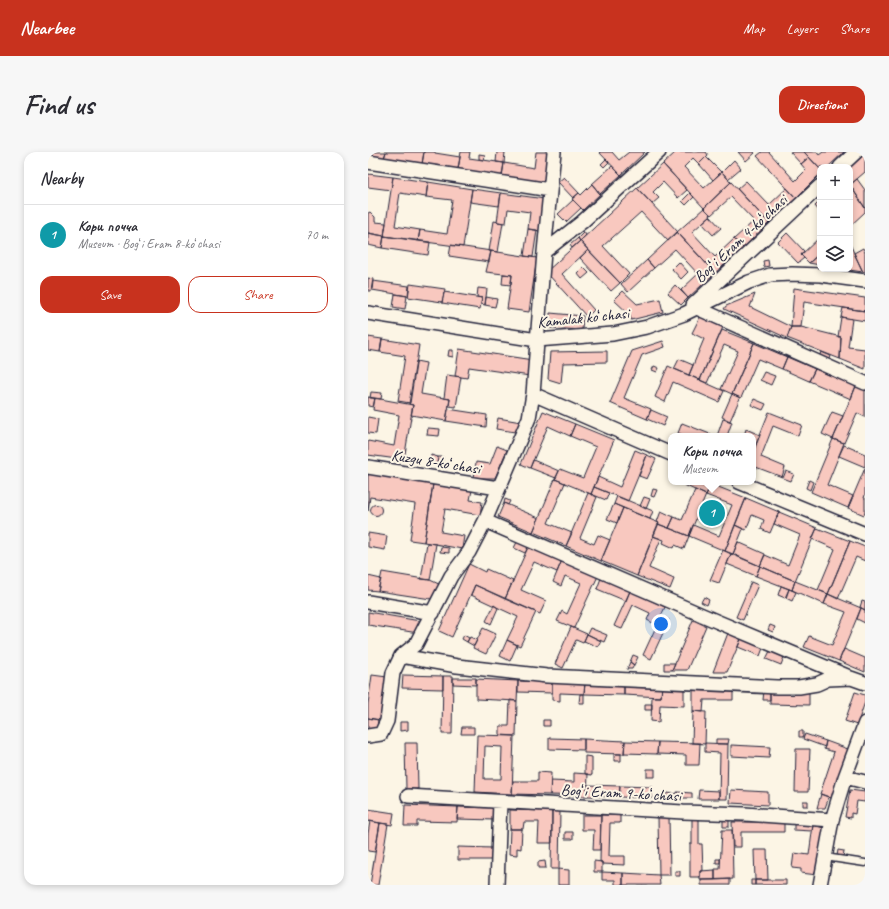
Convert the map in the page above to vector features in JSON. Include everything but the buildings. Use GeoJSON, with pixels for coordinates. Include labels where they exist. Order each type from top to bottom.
{"type":"FeatureCollection","features":[{"type":"Feature","properties":{"kind":"street"},"geometry":{"type":"LineString","coordinates":[[368,736],[381,734],[387,721],[393,673],[401,656],[416,644],[451,576],[469,552],[485,521],[529,418],[554,152]]}},
{"type":"Feature","properties":{"kind":"street"},"geometry":{"type":"LineString","coordinates":[[544,252],[582,222],[659,152]]}},
{"type":"Feature","properties":{"kind":"street"},"geometry":{"type":"LineString","coordinates":[[843,164],[856,152]]}},
{"type":"Feature","properties":{"kind":"street"},"geometry":{"type":"LineString","coordinates":[[368,162],[550,190]]}},
{"type":"Feature","properties":{"kind":"street","name":"Bogʻi Eram 4-koʻchasi"},"geometry":{"type":"LineString","coordinates":[[684,314],[817,189]]}},
{"type":"Feature","properties":{"kind":"street","name":"Kamalak koʻchasi"},"geometry":{"type":"LineString","coordinates":[[368,313],[537,340],[613,334],[647,327],[684,314],[749,282],[770,275],[821,275],[865,281]]}},
{"type":"Feature","properties":{"kind":"street"},"geometry":{"type":"LineString","coordinates":[[697,308],[865,383]]}},
{"type":"Feature","properties":{"kind":"street"},"geometry":{"type":"LineString","coordinates":[[532,394],[668,453]]}},
{"type":"Feature","properties":{"kind":"street","name":"Kuzgu 8-koʻchasi"},"geometry":{"type":"LineString","coordinates":[[368,467],[498,488]]}},
{"type":"Feature","properties":{"kind":"street"},"geometry":{"type":"LineString","coordinates":[[746,485],[865,534]]}},
{"type":"Feature","properties":{"kind":"street"},"geometry":{"type":"LineString","coordinates":[[485,521],[716,622],[865,683]]}},
{"type":"Feature","properties":{"kind":"street"},"geometry":{"type":"LineString","coordinates":[[368,602],[432,613]]}},
{"type":"Feature","properties":{"kind":"street"},"geometry":{"type":"LineString","coordinates":[[401,656],[457,666],[547,676],[736,686],[798,687],[817,684],[828,679],[851,678]]}},
{"type":"Feature","properties":{"kind":"street"},"geometry":{"type":"LineString","coordinates":[[820,885],[832,820],[845,777],[865,723]]}},
{"type":"Feature","properties":{"kind":"street"},"geometry":{"type":"LineString","coordinates":[[845,777],[865,782]]}},
{"type":"Feature","properties":{"kind":"street","name":"Bogʻi Eram 9-koʻchasi"},"geometry":{"type":"LineString","coordinates":[[408,796],[832,820]]}},
{"type":"Feature","properties":{"kind":"street"},"geometry":{"type":"LineString","coordinates":[[497,885],[500,802]]}},
{"type":"Feature","properties":{"kind":"lane"},"geometry":{"type":"LineString","coordinates":[[825,857],[865,863]]}},
{"type":"Feature","properties":{"kind":"place","name":"Кори почча"},"geometry":{"type":"Point","coordinates":[712,513]}}]}
